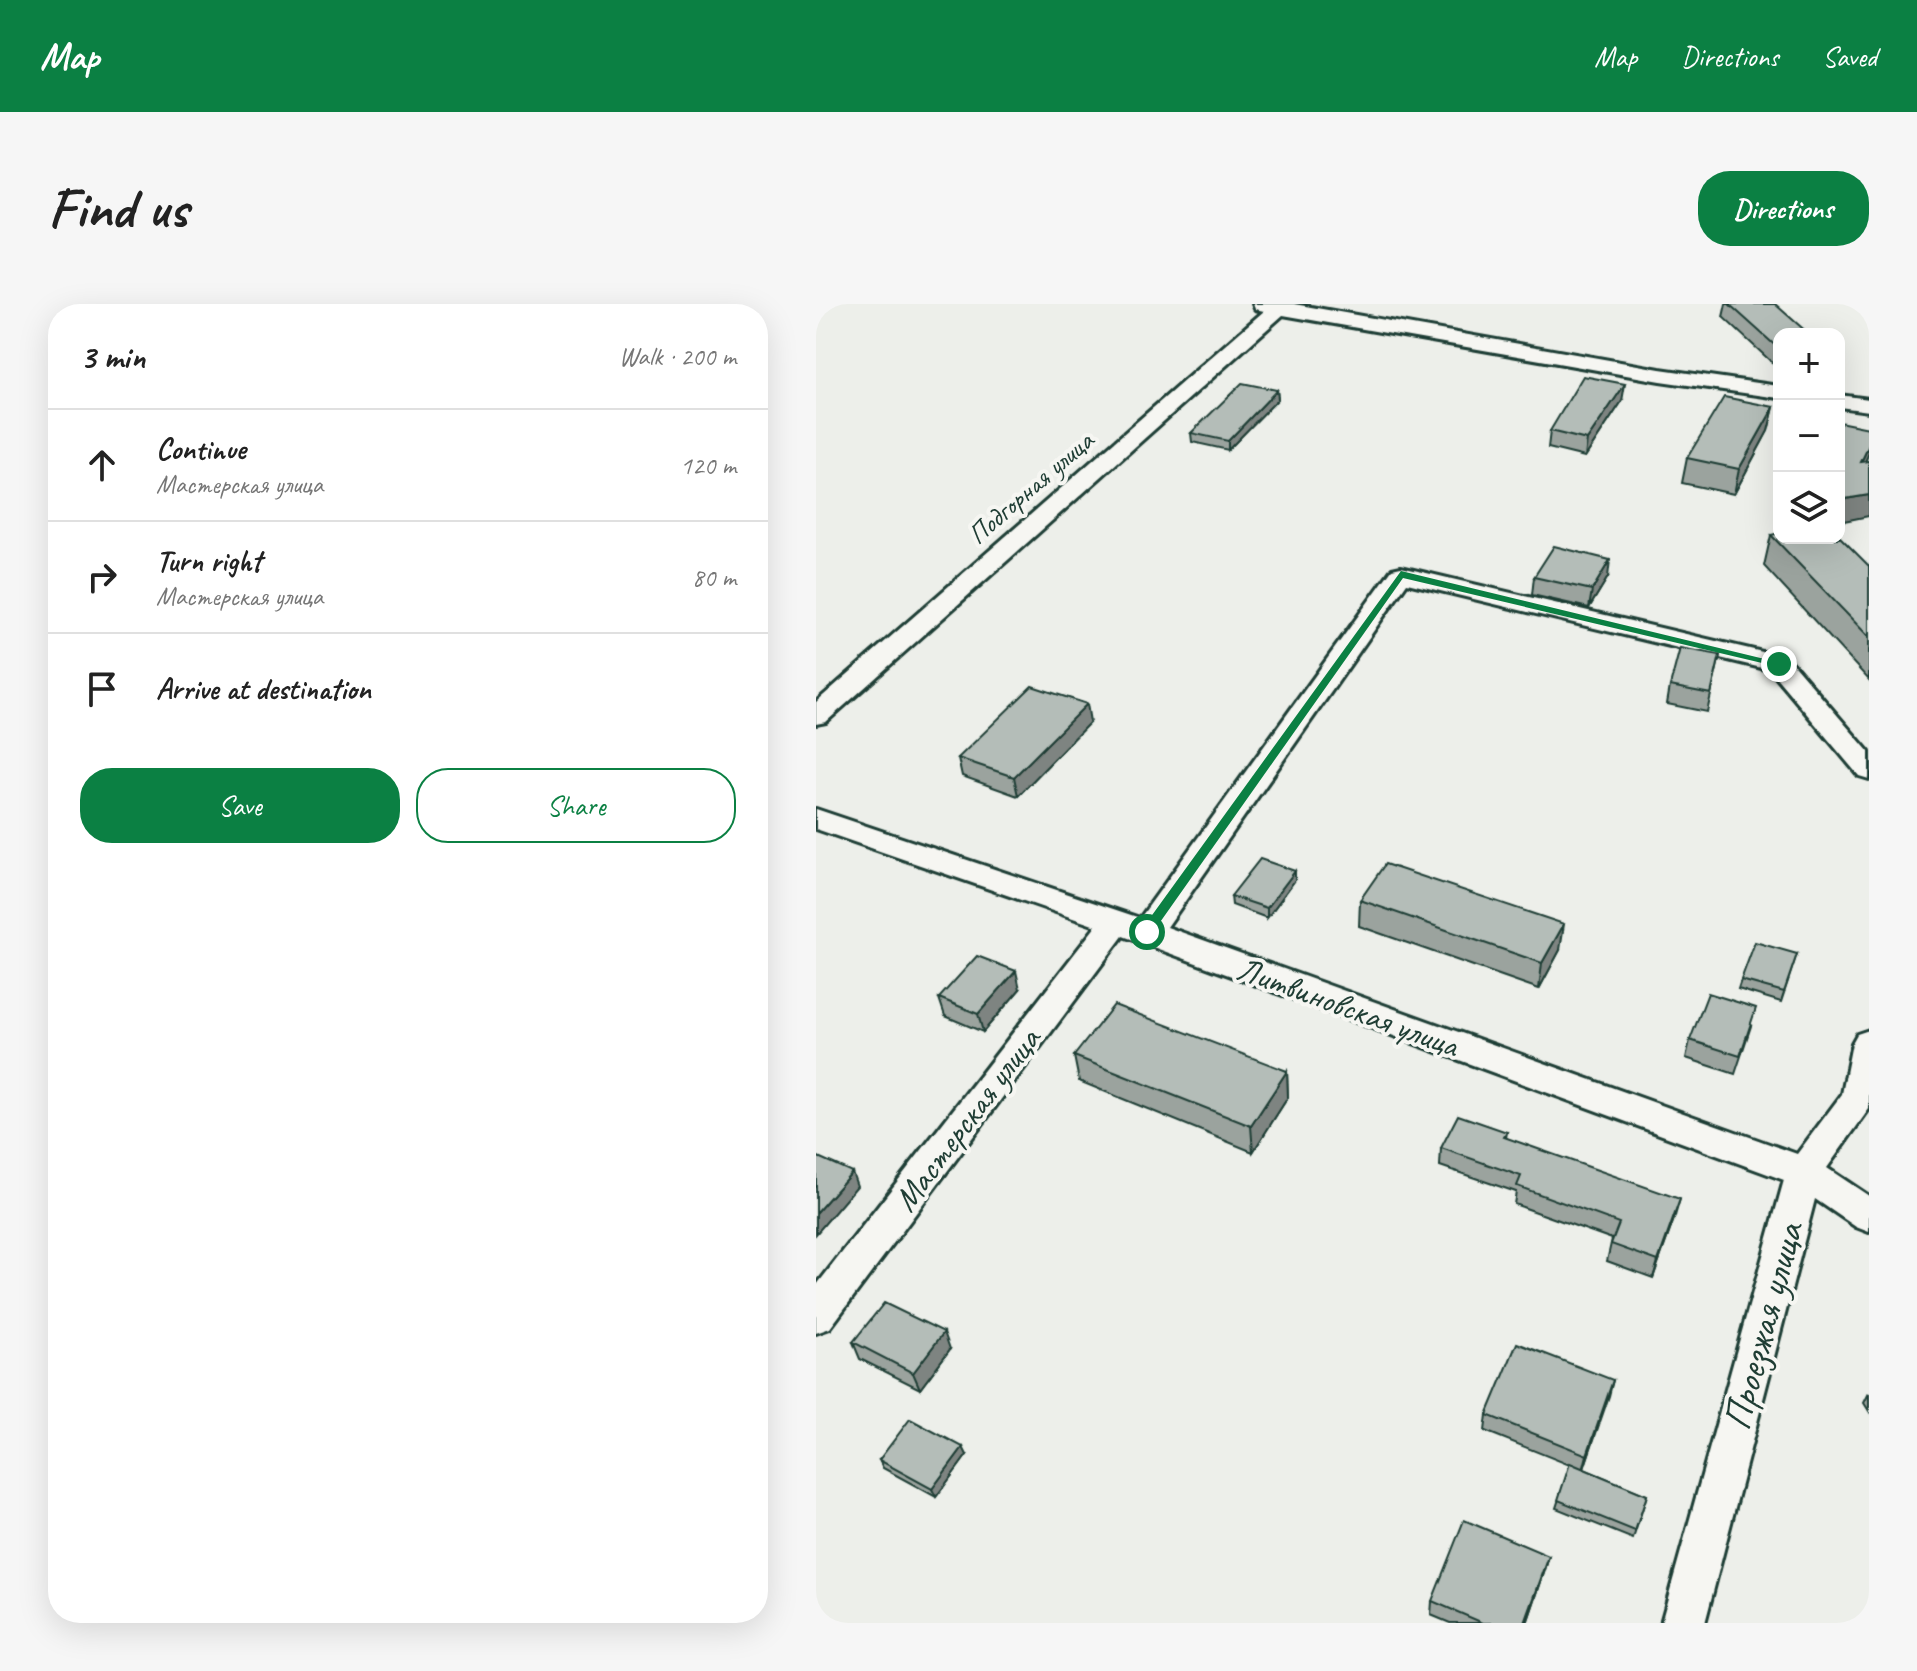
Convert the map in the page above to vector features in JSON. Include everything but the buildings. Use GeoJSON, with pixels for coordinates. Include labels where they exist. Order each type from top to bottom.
{"type":"FeatureCollection","features":[{"type":"Feature","properties":{"kind":"street"},"geometry":{"type":"LineString","coordinates":[[1273,305],[1614,367],[1773,391]]}},
{"type":"Feature","properties":{"kind":"street","name":"Подгорная улица"},"geometry":{"type":"LineString","coordinates":[[816,716],[1273,305]]}},
{"type":"Feature","properties":{"kind":"street"},"geometry":{"type":"LineString","coordinates":[[1845,402],[1869,405]]}},
{"type":"Feature","properties":{"kind":"street","name":"Мастерская улица"},"geometry":{"type":"LineString","coordinates":[[816,1316],[1131,927],[1401,574],[1779,664],[1869,770]]}},
{"type":"Feature","properties":{"kind":"street","name":"Литвиновская улица"},"geometry":{"type":"LineString","coordinates":[[816,819],[1131,927],[1804,1172],[1869,1216]]}},
{"type":"Feature","properties":{"kind":"street","name":"Проезжая улица"},"geometry":{"type":"LineString","coordinates":[[1683,1623],[1804,1172],[1858,1098],[1869,1043]]}},
{"type":"Feature","properties":{"kind":"route"},"geometry":{"type":"LineString","coordinates":[[1147,932],[1401,574],[1779,664]]}}]}
